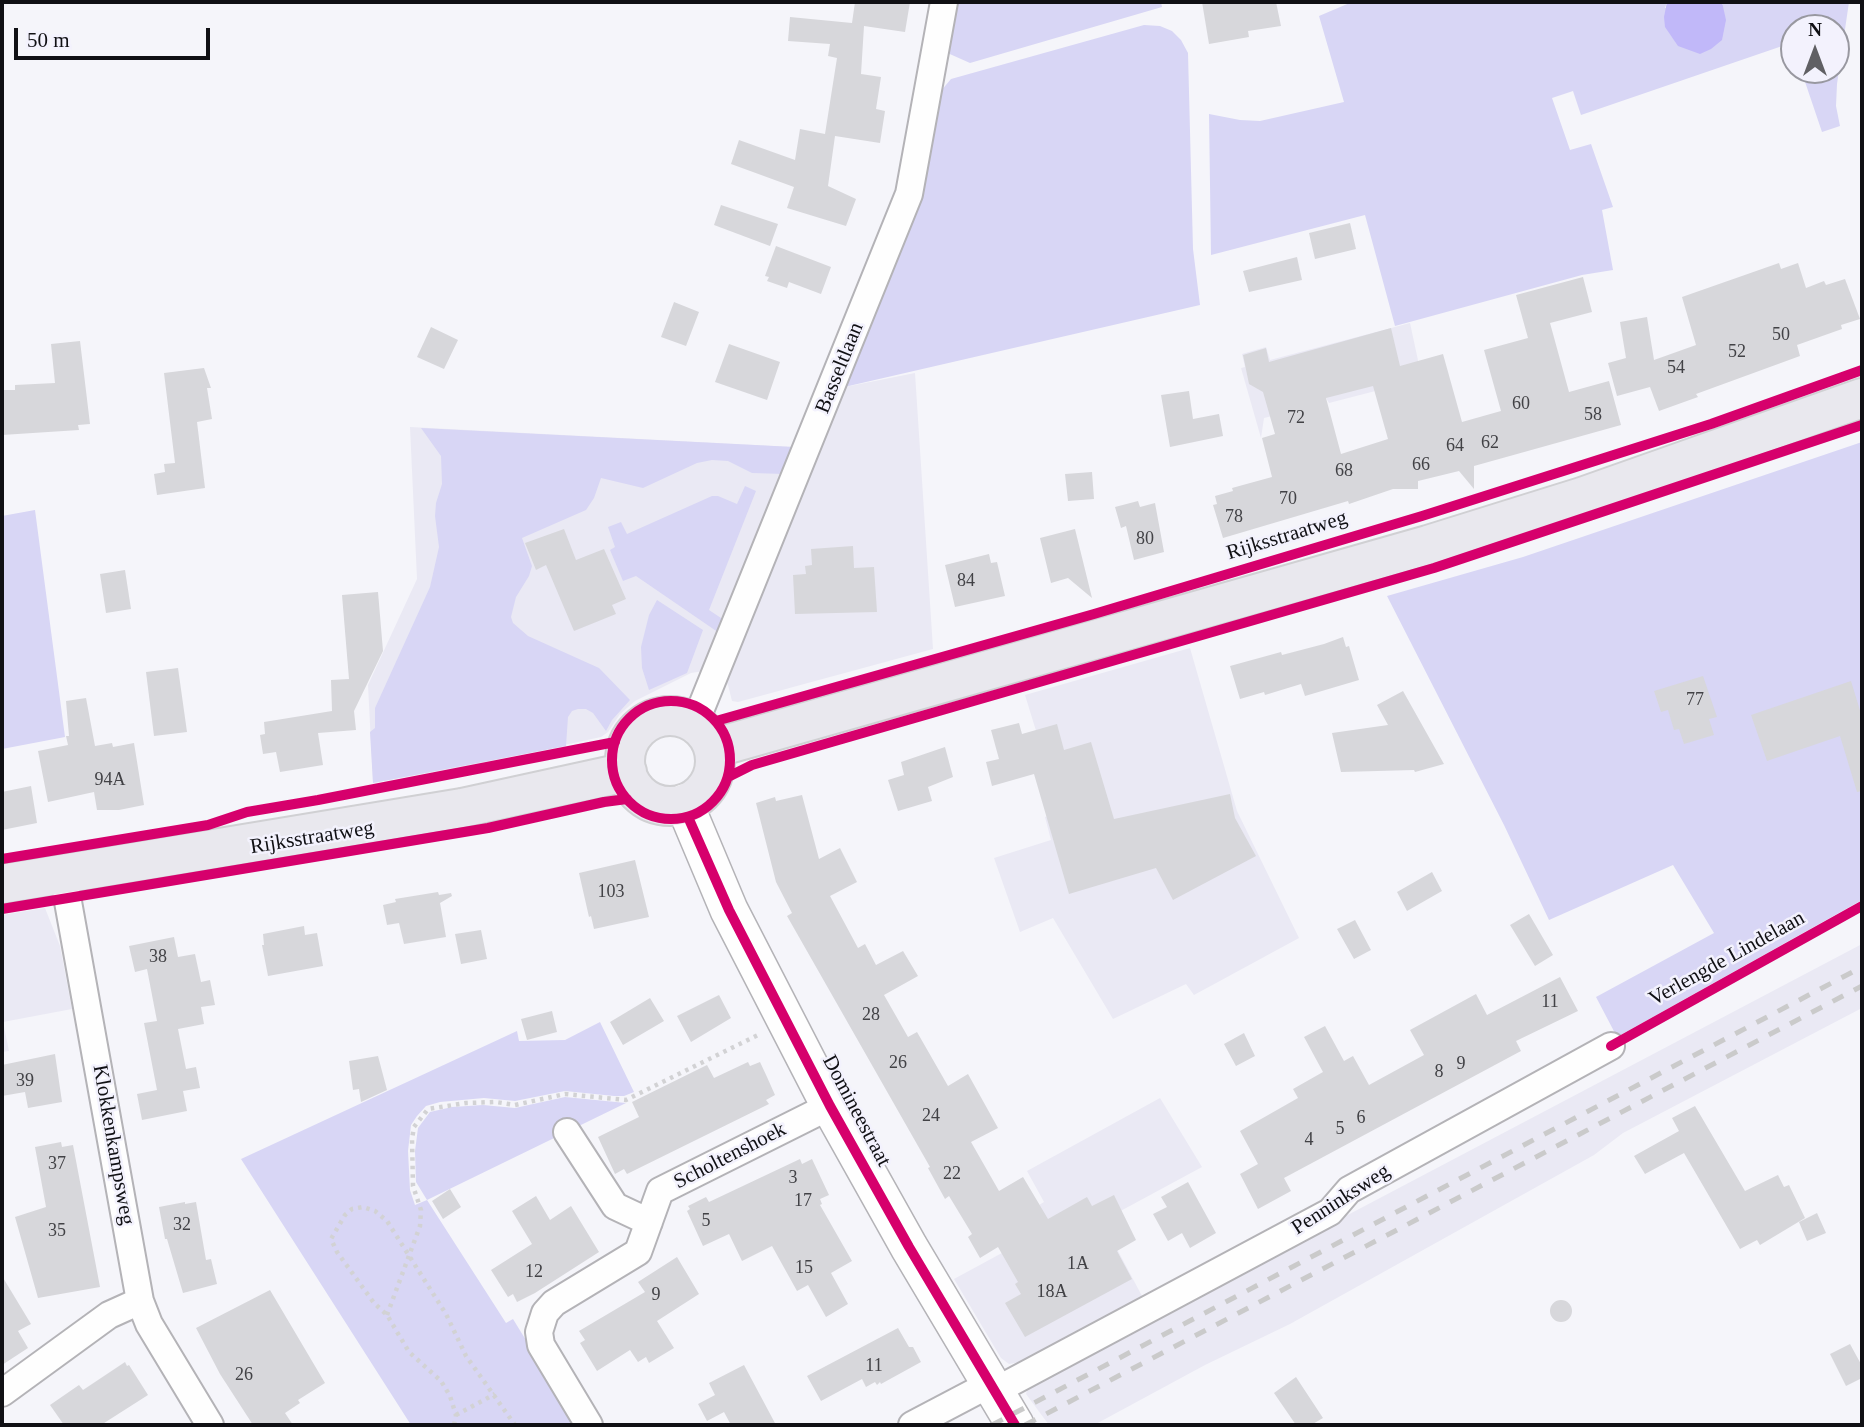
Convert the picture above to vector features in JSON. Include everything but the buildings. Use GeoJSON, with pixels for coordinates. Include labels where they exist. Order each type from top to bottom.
{"type":"FeatureCollection","features":[{"type":"Feature","properties":{"kind":"main road"},"geometry":{"type":"LineString","coordinates":[[704,736],[1428,545],[1582,497],[1862,398]]}},
{"type":"Feature","properties":{"kind":"main road"},"geometry":{"type":"LineString","coordinates":[[664,716],[685,718],[704,736],[715,765],[710,782],[699,795],[672,806],[649,800],[639,793],[626,772],[625,761],[630,740],[644,724],[664,716]]}},
{"type":"Feature","properties":{"kind":"main road","name":"Rijksstraatweg"},"geometry":{"type":"LineString","coordinates":[[2,884],[462,808],[626,772]]}},
{"type":"Feature","properties":{"kind":"main road","name":"Domineestraat"},"geometry":{"type":"LineString","coordinates":[[684,803],[729,910],[830,1106],[909,1247],[1015,1425]]}},
{"type":"Feature","properties":{"kind":"street","name":"Basseltlaan"},"geometry":{"type":"LineString","coordinates":[[704,736],[805,456],[909,194],[944,2]]}},
{"type":"Feature","properties":{"kind":"street","name":"Klokkenkampsweg"},"geometry":{"type":"LineString","coordinates":[[63,874],[140,1301],[149,1324],[210,1425]]}},
{"type":"Feature","properties":{"kind":"street","name":"Penninksweg"},"geometry":{"type":"LineString","coordinates":[[912,1425],[993,1388],[1330,1212],[1349,1190],[1611,1046]]}},
{"type":"Feature","properties":{"kind":"street","name":"Scholtenshoek"},"geometry":{"type":"LineString","coordinates":[[589,1425],[543,1351],[539,1339],[542,1319],[554,1303],[638,1252],[660,1191],[830,1106]]}},
{"type":"Feature","properties":{"kind":"street"},"geometry":{"type":"LineString","coordinates":[[567,1132],[615,1206],[649,1222]]}},
{"type":"Feature","properties":{"kind":"street"},"geometry":{"type":"LineString","coordinates":[[2,1393],[109,1315],[140,1301]]}},
{"type":"Feature","properties":{"kind":"path"},"geometry":{"type":"LineString","coordinates":[[387,1315],[410,1256],[421,1218],[421,1209],[413,1186],[412,1139],[414,1127],[428,1109],[475,1102],[515,1105],[565,1094],[626,1100],[786,1022]]}},
{"type":"Feature","properties":{"kind":"path"},"geometry":{"type":"LineString","coordinates":[[454,1425],[456,1415],[450,1396],[441,1381],[409,1352],[387,1315],[352,1274],[331,1239],[345,1215],[352,1209],[363,1207],[375,1211],[387,1221],[446,1314],[466,1356],[515,1425]]}},
{"type":"Feature","properties":{"kind":"path"},"geometry":{"type":"LineString","coordinates":[[456,1415],[495,1394]]}},
{"type":"Feature","properties":{"kind":"shaded area"},"geometry":{"type":"Polygon","coordinates":[[[950,2],[1161,2],[1162,7],[970,63],[943,51],[950,2]]]}},
{"type":"Feature","properties":{"kind":"shaded area"},"geometry":{"type":"Polygon","coordinates":[[[1352,2],[1667,2],[1665,8],[1723,5],[1722,2],[1849,2],[1847,14],[1780,14],[1780,47],[1581,115],[1573,91],[1552,98],[1570,150],[1591,144],[1613,207],[1602,210],[1613,270],[1582,275],[1395,326],[1365,215],[1211,255],[1209,114],[1260,121],[1344,102],[1319,16],[1352,2]]]}},
{"type":"Feature","properties":{"kind":"shaded area"},"geometry":{"type":"Polygon","coordinates":[[[1667,2],[1722,2],[1726,20],[1722,40],[1700,54],[1678,46],[1665,27],[1667,2]]]}},
{"type":"Feature","properties":{"kind":"shaded area"},"geometry":{"type":"Polygon","coordinates":[[[1144,25],[1160,26],[1172,31],[1188,53],[1193,249],[1200,305],[840,388],[940,92],[951,79],[1144,25]]]}},
{"type":"Feature","properties":{"kind":"shaded area"},"geometry":{"type":"Polygon","coordinates":[[[1806,84],[1837,84],[1836,106],[1840,126],[1822,132],[1806,84]]]}},
{"type":"Feature","properties":{"kind":"shaded area"},"geometry":{"type":"Polygon","coordinates":[[[1410,323],[1422,379],[1329,403],[1326,398],[1307,408],[1264,418],[1261,438],[1241,368],[1245,367],[1242,354],[1266,347],[1270,360],[1410,323]]]}},
{"type":"Feature","properties":{"kind":"shaded area"},"geometry":{"type":"Polygon","coordinates":[[[915,373],[933,649],[738,702],[732,701],[728,685],[723,678],[840,388],[915,373]]]}},
{"type":"Feature","properties":{"kind":"shaded area"},"geometry":{"type":"Polygon","coordinates":[[[410,427],[794,447],[704,671],[691,673],[635,701],[601,737],[473,765],[373,783],[368,685],[417,579],[410,427]]]}},
{"type":"Feature","properties":{"kind":"shaded area"},"geometry":{"type":"Polygon","coordinates":[[[421,428],[794,447],[784,474],[752,473],[728,461],[712,460],[697,463],[643,488],[601,478],[594,498],[586,510],[522,538],[532,566],[516,597],[511,617],[513,623],[528,636],[599,668],[630,700],[606,731],[593,713],[578,709],[572,711],[568,717],[566,746],[373,783],[370,732],[375,728],[375,708],[430,587],[439,547],[435,516],[442,484],[441,456],[421,428]]]}},
{"type":"Feature","properties":{"kind":"shaded area"},"geometry":{"type":"Polygon","coordinates":[[[1862,442],[1862,900],[1617,1037],[1596,997],[1714,933],[1673,865],[1549,920],[1504,825],[1387,596],[1523,557],[1862,442]]]}},
{"type":"Feature","properties":{"kind":"shaded area"},"geometry":{"type":"Polygon","coordinates":[[[745,486],[756,491],[709,610],[730,624],[725,637],[636,576],[623,581],[610,550],[615,547],[608,527],[621,522],[627,534],[712,496],[737,504],[745,486]]]}},
{"type":"Feature","properties":{"kind":"shaded area"},"geometry":{"type":"Polygon","coordinates":[[[35,510],[65,737],[2,749],[2,516],[35,510]]]}},
{"type":"Feature","properties":{"kind":"shaded area"},"geometry":{"type":"Polygon","coordinates":[[[657,600],[703,630],[687,673],[649,690],[642,668],[641,647],[649,615],[657,600]]]}},
{"type":"Feature","properties":{"kind":"shaded area"},"geometry":{"type":"Polygon","coordinates":[[[1190,648],[1237,811],[1299,938],[1194,995],[1186,984],[1113,1019],[1053,918],[1020,932],[994,858],[1051,840],[1045,817],[1061,812],[1025,695],[1190,648]]]}},
{"type":"Feature","properties":{"kind":"shaded area"},"geometry":{"type":"Polygon","coordinates":[[[45,908],[60,946],[72,1009],[3,1022],[9,1051],[2,1052],[2,915],[45,908]]]}},
{"type":"Feature","properties":{"kind":"shaded area"},"geometry":{"type":"Polygon","coordinates":[[[1862,944],[1862,1008],[1623,1133],[1594,1155],[1290,1324],[1205,1365],[1094,1425],[1049,1425],[1026,1394],[1028,1387],[1044,1375],[1862,944]]]}},
{"type":"Feature","properties":{"kind":"shaded area"},"geometry":{"type":"Polygon","coordinates":[[[600,1022],[634,1092],[614,1096],[565,1091],[515,1101],[484,1098],[426,1106],[411,1125],[408,1151],[410,1190],[415,1205],[427,1200],[506,1323],[513,1319],[578,1425],[411,1425],[241,1159],[517,1031],[519,1041],[565,1040],[600,1022]]]}},
{"type":"Feature","properties":{"kind":"shaded area"},"geometry":{"type":"Polygon","coordinates":[[[565,1097],[626,1103],[427,1200],[416,1182],[415,1151],[418,1128],[430,1112],[483,1105],[515,1108],[565,1097]]]}},
{"type":"Feature","properties":{"kind":"shaded area"},"geometry":{"type":"Polygon","coordinates":[[[1160,1098],[1202,1167],[1102,1221],[1142,1296],[1020,1362],[1009,1364],[1001,1358],[954,1279],[1013,1247],[1023,1215],[1044,1202],[1027,1171],[1160,1098]]]}},
{"type":"Feature","properties":{"kind":"railway"},"geometry":{"type":"LineString","coordinates":[[992,1425],[1862,967]]}},
{"type":"Feature","properties":{"kind":"railway"},"geometry":{"type":"LineString","coordinates":[[1025,1425],[1862,986]]}},
{"type":"Feature","properties":{"kind":"cycle path"},"geometry":{"type":"LineString","coordinates":[[716,721],[1094,614],[1422,516],[1711,424],[1862,370]]}},
{"type":"Feature","properties":{"kind":"cycle path"},"geometry":{"type":"LineString","coordinates":[[728,777],[752,765],[1434,568],[1862,425]]}},
{"type":"Feature","properties":{"kind":"cycle path"},"geometry":{"type":"LineString","coordinates":[[671,701],[694,705],[713,718],[726,737],[730,760],[726,783],[713,802],[694,815],[671,819],[648,815],[629,802],[616,783],[612,760],[616,737],[629,718],[648,705],[671,701]]}},
{"type":"Feature","properties":{"kind":"cycle path"},"geometry":{"type":"LineString","coordinates":[[2,859],[208,825],[247,812],[615,742]]}},
{"type":"Feature","properties":{"kind":"cycle path"},"geometry":{"type":"LineString","coordinates":[[2,909],[488,828],[627,799]]}},
{"type":"Feature","properties":{"kind":"cycle path"},"geometry":{"type":"LineString","coordinates":[[688,817],[729,910],[830,1106],[909,1247],[1015,1425]]}},
{"type":"Feature","properties":{"kind":"cycle path","name":"Verlengde Lindelaan"},"geometry":{"type":"LineString","coordinates":[[1611,1046],[1862,906]]}}]}
